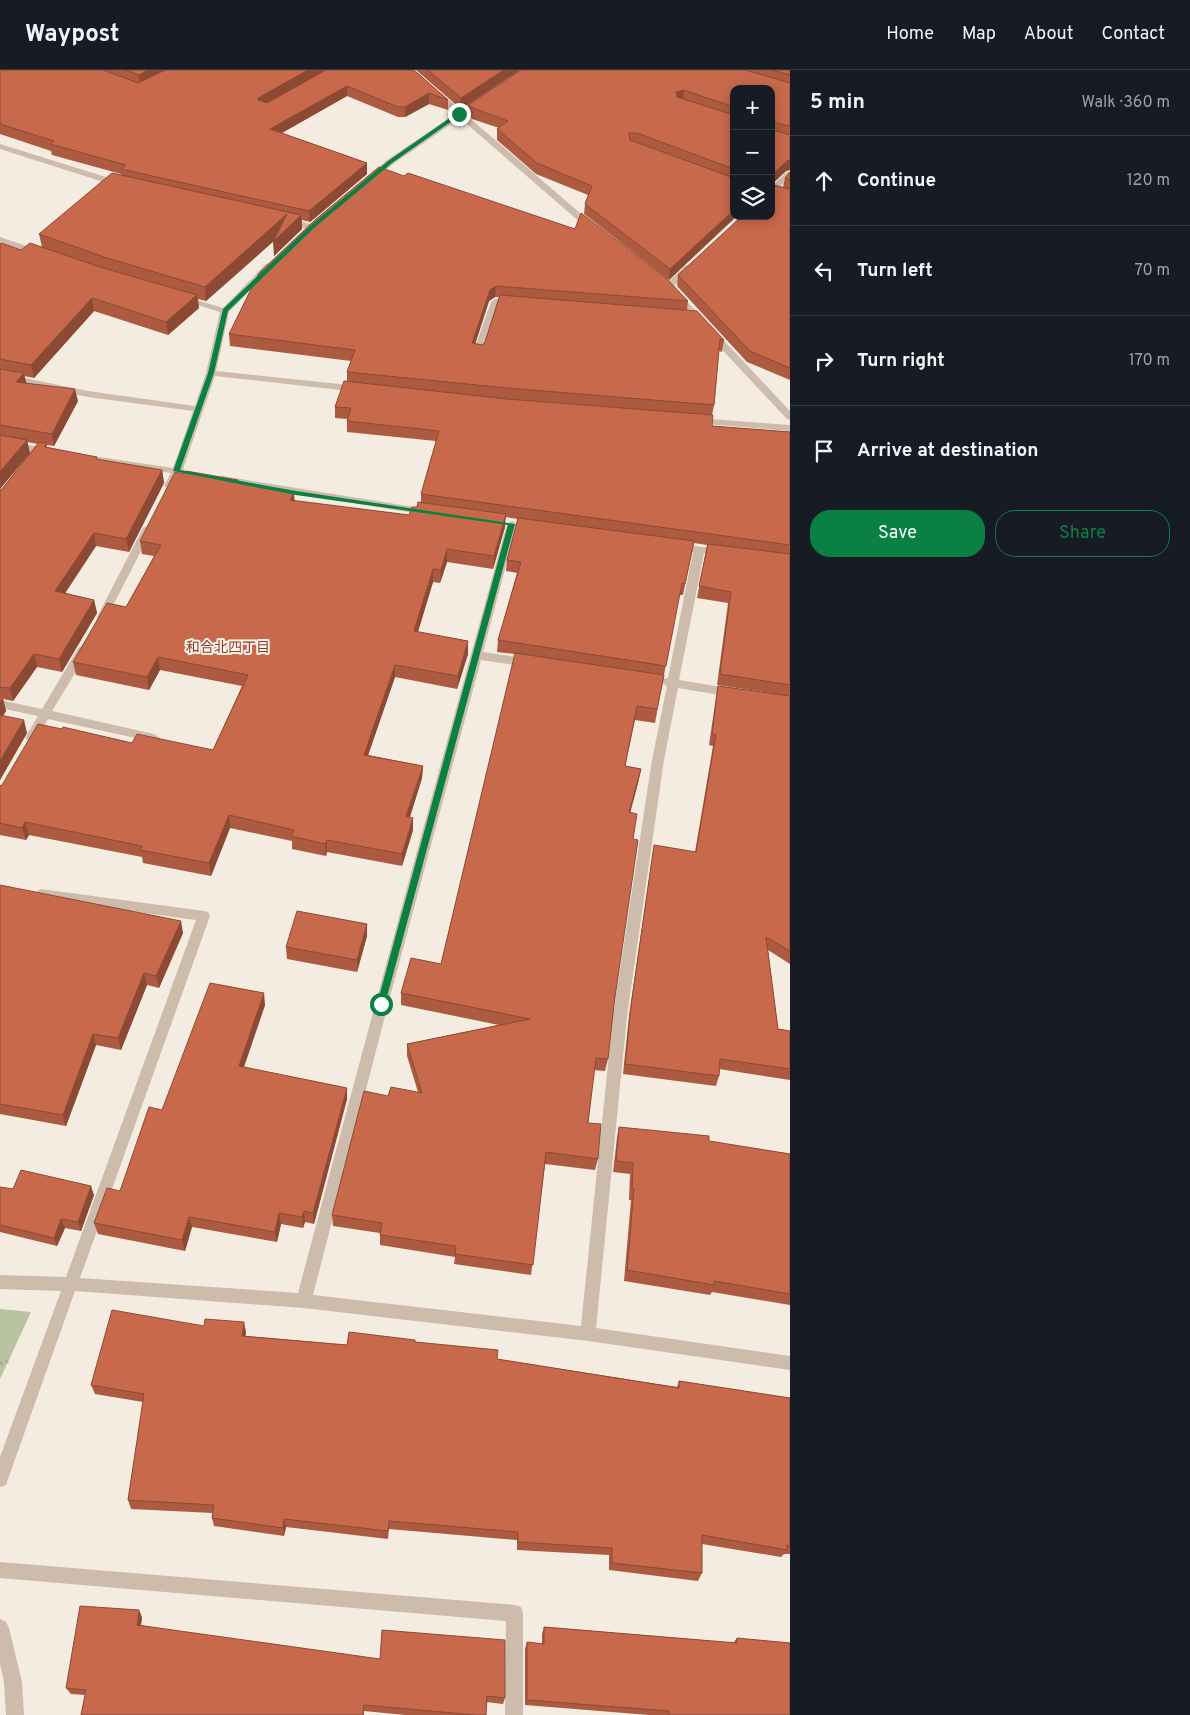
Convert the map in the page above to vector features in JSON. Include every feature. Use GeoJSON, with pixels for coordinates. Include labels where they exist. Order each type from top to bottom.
{"type":"FeatureCollection","features":[{"type":"Feature","properties":{"kind":"street"},"geometry":{"type":"LineString","coordinates":[[430,89],[602,235]]}},
{"type":"Feature","properties":{"kind":"street"},"geometry":{"type":"LineString","coordinates":[[363,186],[390,162],[489,95]]}},
{"type":"Feature","properties":{"kind":"street"},"geometry":{"type":"LineString","coordinates":[[0,146],[129,186]]}},
{"type":"Feature","properties":{"kind":"street"},"geometry":{"type":"LineString","coordinates":[[776,191],[790,174]]}},
{"type":"Feature","properties":{"kind":"street"},"geometry":{"type":"LineString","coordinates":[[273,218],[312,227]]}},
{"type":"Feature","properties":{"kind":"street"},"geometry":{"type":"LineString","coordinates":[[0,240],[50,257]]}},
{"type":"Feature","properties":{"kind":"street"},"geometry":{"type":"LineString","coordinates":[[163,498],[177,471],[211,373],[225,311],[278,258]]}},
{"type":"Feature","properties":{"kind":"street"},"geometry":{"type":"LineString","coordinates":[[696,261],[665,283],[692,317],[790,418]]}},
{"type":"Feature","properties":{"kind":"street"},"geometry":{"type":"LineString","coordinates":[[170,295],[225,311]]}},
{"type":"Feature","properties":{"kind":"street"},"geometry":{"type":"LineString","coordinates":[[478,353],[496,302],[524,305]]}},
{"type":"Feature","properties":{"kind":"street"},"geometry":{"type":"LineString","coordinates":[[211,373],[368,390]]}},
{"type":"Feature","properties":{"kind":"street"},"geometry":{"type":"LineString","coordinates":[[0,376],[88,394],[199,409]]}},
{"type":"Feature","properties":{"kind":"street"},"geometry":{"type":"LineString","coordinates":[[682,420],[790,428]]}},
{"type":"Feature","properties":{"kind":"street"},"geometry":{"type":"LineString","coordinates":[[0,442],[36,454],[59,453]]}},
{"type":"Feature","properties":{"kind":"street"},"geometry":{"type":"LineString","coordinates":[[78,456],[195,475]]}},
{"type":"Feature","properties":{"kind":"street"},"geometry":{"type":"LineString","coordinates":[[213,478],[434,512]]}},
{"type":"Feature","properties":{"kind":"street"},"geometry":{"type":"LineString","coordinates":[[27,746],[93,633],[154,515]]}},
{"type":"Feature","properties":{"kind":"street"},"geometry":{"type":"LineString","coordinates":[[304,1301],[512,524]]}},
{"type":"Feature","properties":{"kind":"street"},"geometry":{"type":"LineString","coordinates":[[662,545],[736,554]]}},
{"type":"Feature","properties":{"kind":"street"},"geometry":{"type":"LineString","coordinates":[[588,1334],[620,1016],[658,760],[699,550]]}},
{"type":"Feature","properties":{"kind":"street"},"geometry":{"type":"LineString","coordinates":[[476,655],[545,665]]}},
{"type":"Feature","properties":{"kind":"street"},"geometry":{"type":"LineString","coordinates":[[653,680],[741,694]]}},
{"type":"Feature","properties":{"kind":"street"},"geometry":{"type":"LineString","coordinates":[[0,704],[170,741]]}},
{"type":"Feature","properties":{"kind":"street"},"geometry":{"type":"LineString","coordinates":[[0,1479],[204,916],[29,893]]}},
{"type":"Feature","properties":{"kind":"street"},"geometry":{"type":"LineString","coordinates":[[0,1282],[70,1284],[304,1301],[588,1334],[790,1363]]}},
{"type":"Feature","properties":{"kind":"street"},"geometry":{"type":"LineString","coordinates":[[0,1570],[515,1613],[514,1715]]}},
{"type":"Feature","properties":{"kind":"street"},"geometry":{"type":"LineString","coordinates":[[0,1628],[13,1682],[15,1715]]}},
{"type":"Feature","properties":{"kind":"path"},"geometry":{"type":"LineString","coordinates":[[0,1364],[8,1361]]}},
{"type":"Feature","properties":{"kind":"green space"},"geometry":{"type":"Polygon","coordinates":[[[0,1309],[31,1312],[0,1379],[0,1309]]]}},
{"type":"Feature","properties":{"kind":"building"},"geometry":{"type":"Polygon","coordinates":[[[0,70],[103,70],[138,83],[165,70],[308,70],[258,98],[258,100],[267,103],[326,70],[414,70],[448,100],[429,93],[405,107],[398,107],[347,86],[270,129],[367,163],[309,211],[121,169],[126,165],[50,144],[54,141],[0,124],[0,70]]]}},
{"type":"Feature","properties":{"kind":"building"},"geometry":{"type":"Polygon","coordinates":[[[125,70],[148,70],[139,75],[125,70]]]}},
{"type":"Feature","properties":{"kind":"building"},"geometry":{"type":"Polygon","coordinates":[[[428,70],[504,70],[461,98],[428,70]]]}},
{"type":"Feature","properties":{"kind":"building"},"geometry":{"type":"Polygon","coordinates":[[[521,70],[745,70],[790,83],[790,126],[775,122],[775,85],[730,85],[730,106],[684,90],[676,92],[677,97],[730,114],[730,168],[637,133],[629,133],[630,140],[730,177],[730,214],[670,269],[585,204],[592,186],[537,163],[497,129],[508,121],[468,105],[521,70]]]}},
{"type":"Feature","properties":{"kind":"building"},"geometry":{"type":"Polygon","coordinates":[[[772,70],[790,70],[790,75],[772,70]]]}},
{"type":"Feature","properties":{"kind":"building"},"geometry":{"type":"Polygon","coordinates":[[[775,131],[790,135],[790,160],[775,172],[775,131]]]}},
{"type":"Feature","properties":{"kind":"building"},"geometry":{"type":"Polygon","coordinates":[[[379,167],[404,176],[408,173],[575,229],[581,213],[666,278],[688,301],[496,286],[490,290],[472,343],[482,345],[485,342],[500,295],[697,311],[724,340],[720,339],[714,405],[507,388],[347,372],[355,350],[229,334],[259,273],[316,219],[379,167]]]}},
{"type":"Feature","properties":{"kind":"building"},"geometry":{"type":"Polygon","coordinates":[[[790,172],[790,180],[785,178],[790,172]]]}},
{"type":"Feature","properties":{"kind":"building"},"geometry":{"type":"Polygon","coordinates":[[[112,173],[301,215],[273,242],[287,214],[205,287],[107,258],[39,234],[112,173]]]}},
{"type":"Feature","properties":{"kind":"building"},"geometry":{"type":"Polygon","coordinates":[[[775,186],[790,189],[790,368],[750,351],[678,275],[738,220],[775,220],[775,186]]]}},
{"type":"Feature","properties":{"kind":"building"},"geometry":{"type":"Polygon","coordinates":[[[1,243],[21,250],[30,243],[100,267],[197,295],[166,322],[92,298],[31,365],[0,359],[1,243]]]}},
{"type":"Feature","properties":{"kind":"building"},"geometry":{"type":"Polygon","coordinates":[[[0,369],[24,373],[16,382],[75,389],[52,434],[0,425],[0,369]]]}},
{"type":"Feature","properties":{"kind":"building"},"geometry":{"type":"Polygon","coordinates":[[[344,381],[507,399],[713,415],[712,426],[790,432],[790,545],[421,494],[439,431],[347,421],[351,408],[335,407],[344,381]]]}},
{"type":"Feature","properties":{"kind":"building"},"geometry":{"type":"Polygon","coordinates":[[[0,435],[27,440],[0,472],[0,435]]]}},
{"type":"Feature","properties":{"kind":"building"},"geometry":{"type":"Polygon","coordinates":[[[39,442],[46,443],[45,447],[97,457],[96,459],[162,470],[126,539],[94,533],[55,591],[94,600],[59,659],[34,654],[10,688],[0,687],[0,490],[39,442]]]}},
{"type":"Feature","properties":{"kind":"building"},"geometry":{"type":"Polygon","coordinates":[[[186,471],[238,480],[237,483],[294,493],[290,500],[409,515],[412,507],[417,507],[418,502],[506,514],[494,556],[447,549],[441,570],[433,569],[414,631],[468,641],[458,676],[395,665],[364,755],[423,766],[406,816],[413,818],[402,854],[327,840],[325,844],[291,836],[294,830],[229,815],[209,863],[140,850],[142,846],[25,822],[22,828],[0,823],[0,786],[38,724],[62,729],[63,727],[132,743],[137,734],[213,750],[248,675],[158,657],[147,677],[73,662],[107,603],[126,607],[161,545],[140,541],[175,472],[184,474],[186,471]]]}},
{"type":"Feature","properties":{"kind":"building"},"geometry":{"type":"Polygon","coordinates":[[[518,518],[694,541],[685,584],[682,583],[666,666],[498,640],[521,562],[507,560],[518,518]]]}},
{"type":"Feature","properties":{"kind":"building"},"geometry":{"type":"Polygon","coordinates":[[[708,544],[790,554],[790,685],[720,674],[731,592],[699,586],[708,544]]]}},
{"type":"Feature","properties":{"kind":"building"},"geometry":{"type":"Polygon","coordinates":[[[515,653],[664,675],[657,709],[637,706],[625,766],[641,769],[629,812],[637,814],[633,839],[638,840],[614,1004],[608,1059],[596,1058],[588,1123],[601,1124],[598,1159],[546,1152],[533,1265],[455,1254],[456,1246],[380,1235],[382,1223],[332,1215],[364,1091],[388,1096],[391,1087],[422,1093],[407,1044],[530,1019],[401,993],[411,958],[441,964],[515,653]]]}},
{"type":"Feature","properties":{"kind":"building"},"geometry":{"type":"Polygon","coordinates":[[[718,686],[790,696],[790,951],[766,937],[778,1029],[790,1031],[790,1069],[720,1059],[719,1076],[625,1064],[631,1006],[654,845],[696,852],[716,735],[712,734],[718,686]]]}},
{"type":"Feature","properties":{"kind":"building"},"geometry":{"type":"Polygon","coordinates":[[[0,715],[24,720],[0,761],[0,715]]]}},
{"type":"Feature","properties":{"kind":"building"},"geometry":{"type":"Polygon","coordinates":[[[0,885],[181,921],[156,976],[144,973],[118,1038],[93,1034],[63,1115],[0,1104],[0,885]]]}},
{"type":"Feature","properties":{"kind":"building"},"geometry":{"type":"Polygon","coordinates":[[[297,911],[367,924],[357,960],[286,947],[297,911]]]}},
{"type":"Feature","properties":{"kind":"building"},"geometry":{"type":"Polygon","coordinates":[[[210,983],[264,993],[239,1066],[347,1088],[313,1213],[304,1211],[302,1217],[279,1213],[275,1232],[189,1217],[182,1240],[94,1223],[107,1188],[120,1191],[149,1107],[162,1110],[210,983]]]}},
{"type":"Feature","properties":{"kind":"building"},"geometry":{"type":"Polygon","coordinates":[[[619,1127],[709,1136],[709,1141],[790,1154],[790,1294],[714,1281],[714,1285],[627,1270],[634,1189],[632,1189],[633,1163],[616,1161],[619,1127]]]}},
{"type":"Feature","properties":{"kind":"building"},"geometry":{"type":"Polygon","coordinates":[[[21,1170],[91,1186],[78,1222],[61,1219],[54,1238],[0,1225],[0,1187],[13,1189],[21,1170]]]}},
{"type":"Feature","properties":{"kind":"building"},"geometry":{"type":"Polygon","coordinates":[[[112,1310],[204,1326],[205,1319],[244,1322],[242,1336],[347,1345],[349,1332],[415,1340],[415,1342],[498,1350],[497,1359],[679,1388],[679,1381],[790,1398],[790,1546],[787,1545],[787,1550],[702,1535],[702,1573],[612,1563],[612,1548],[518,1542],[518,1532],[389,1521],[388,1531],[284,1519],[283,1528],[212,1518],[214,1505],[128,1500],[144,1394],[91,1385],[112,1310]]]}},
{"type":"Feature","properties":{"kind":"building"},"geometry":{"type":"Polygon","coordinates":[[[80,1606],[139,1610],[137,1625],[380,1659],[382,1630],[505,1640],[505,1698],[487,1696],[486,1715],[364,1705],[363,1715],[81,1715],[86,1690],[66,1688],[80,1606]]]}},
{"type":"Feature","properties":{"kind":"building"},"geometry":{"type":"Polygon","coordinates":[[[544,1627],[737,1643],[737,1638],[790,1643],[790,1715],[669,1715],[669,1711],[527,1700],[527,1642],[544,1644],[544,1627]]]}},
{"type":"Feature","properties":{"kind":"district","name":"和合北四丁目"},"geometry":{"type":"Point","coordinates":[228,647]}},
{"type":"Feature","properties":{"kind":"route"},"geometry":{"type":"LineString","coordinates":[[381,1004],[512,524],[296,493],[177,471],[211,373],[225,311],[258,276],[312,227],[328,216],[390,162],[459,114]]}}]}
